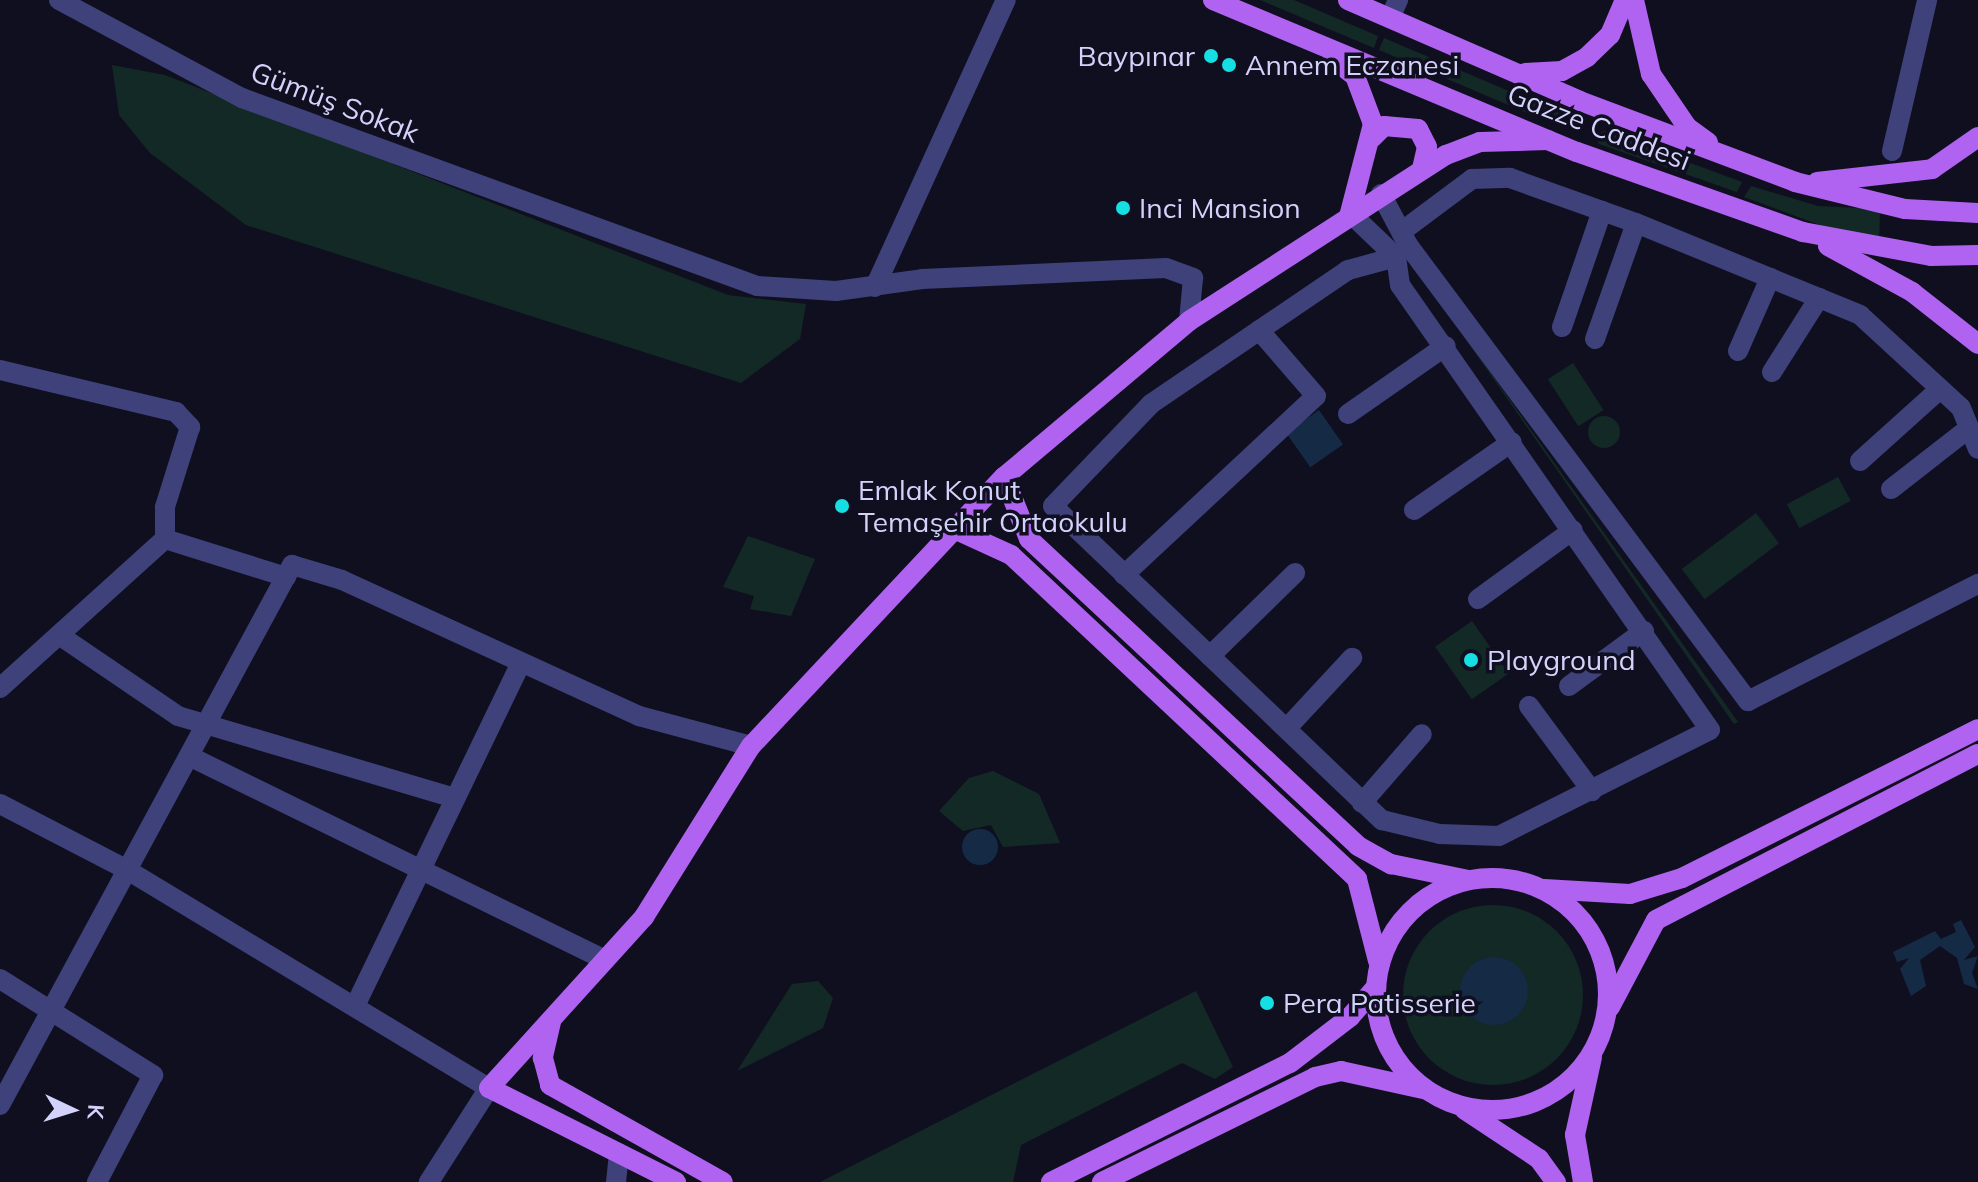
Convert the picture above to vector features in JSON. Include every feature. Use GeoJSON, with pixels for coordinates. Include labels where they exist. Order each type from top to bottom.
{"type":"FeatureCollection","features":[{"type":"Feature","properties":{"kind":"main road","name":"Gazze Caddesi"},"geometry":{"type":"LineString","coordinates":[[1213,0],[1548,140],[1803,232],[1931,256],[1978,255]]}},
{"type":"Feature","properties":{"kind":"main road","name":"Gazze Caddesi"},"geometry":{"type":"LineString","coordinates":[[1348,0],[1394,9],[1513,72],[1802,183],[1905,209],[1978,213]]}},
{"type":"Feature","properties":{"kind":"main road"},"geometry":{"type":"LineString","coordinates":[[1513,72],[1562,71],[1587,57],[1610,35],[1625,0]]}},
{"type":"Feature","properties":{"kind":"main road"},"geometry":{"type":"LineString","coordinates":[[1634,0],[1641,48],[1665,97],[1687,127],[1731,158]]}},
{"type":"Feature","properties":{"kind":"main road"},"geometry":{"type":"LineString","coordinates":[[1276,27],[1355,76],[1369,103],[1372,138],[1350,213]]}},
{"type":"Feature","properties":{"kind":"main road"},"geometry":{"type":"LineString","coordinates":[[1372,138],[1384,126],[1418,129],[1427,147],[1422,169]]}},
{"type":"Feature","properties":{"kind":"main road"},"geometry":{"type":"LineString","coordinates":[[1802,183],[1932,169],[1978,137]]}},
{"type":"Feature","properties":{"kind":"main road"},"geometry":{"type":"LineString","coordinates":[[676,1182],[489,1088],[644,917],[751,746],[1004,477],[1189,321],[1350,213],[1422,169],[1480,142],[1548,140]]}},
{"type":"Feature","properties":{"kind":"main road"},"geometry":{"type":"LineString","coordinates":[[1803,232],[1912,292],[1978,344]]}},
{"type":"Feature","properties":{"kind":"main road"},"geometry":{"type":"LineString","coordinates":[[1004,477],[1029,539],[1358,846],[1391,864],[1468,880],[1505,878],[1541,888],[1630,894],[1682,878],[1978,729]]}},
{"type":"Feature","properties":{"kind":"main road"},"geometry":{"type":"LineString","coordinates":[[954,529],[1011,555],[1357,879],[1378,961],[1376,987],[1380,1026],[1396,1061],[1424,1089]]}},
{"type":"Feature","properties":{"kind":"main road"},"geometry":{"type":"LineString","coordinates":[[1583,1182],[1575,1135],[1593,1051],[1606,1014],[1656,920],[1978,754]]}},
{"type":"Feature","properties":{"kind":"main road"},"geometry":{"type":"LineString","coordinates":[[1378,961],[1404,918],[1433,893],[1468,880]]}},
{"type":"Feature","properties":{"kind":"main road"},"geometry":{"type":"LineString","coordinates":[[1541,888],[1572,910],[1595,940],[1607,976],[1606,1014]]}},
{"type":"Feature","properties":{"kind":"main road"},"geometry":{"type":"LineString","coordinates":[[1051,1182],[1290,1063],[1350,1017],[1376,987]]}},
{"type":"Feature","properties":{"kind":"main road"},"geometry":{"type":"LineString","coordinates":[[552,1019],[543,1058],[550,1085],[723,1182]]}},
{"type":"Feature","properties":{"kind":"main road"},"geometry":{"type":"LineString","coordinates":[[1459,1106],[1498,1111],[1536,1102],[1569,1081],[1593,1051]]}},
{"type":"Feature","properties":{"kind":"main road"},"geometry":{"type":"LineString","coordinates":[[1102,1182],[1315,1077],[1341,1071],[1424,1089],[1459,1106],[1539,1159],[1556,1182]]}},
{"type":"Feature","properties":{"kind":"main road"},"geometry":{"type":"LineString","coordinates":[[533,1110],[550,1085]]}},
{"type":"Feature","properties":{"kind":"street"},"geometry":{"type":"LineString","coordinates":[[875,287],[1006,0]]}},
{"type":"Feature","properties":{"kind":"street"},"geometry":{"type":"LineString","coordinates":[[1892,151],[1927,0]]}},
{"type":"Feature","properties":{"kind":"street","name":"Gümüş Sokak"},"geometry":{"type":"LineString","coordinates":[[63,1],[242,98],[602,233],[757,286],[875,287],[1166,268],[1193,278],[1189,321]]}},
{"type":"Feature","properties":{"kind":"street"},"geometry":{"type":"LineString","coordinates":[[1401,232],[1472,179],[1510,178],[1636,223],[1860,315],[1940,389],[1969,428],[1978,449]]}},
{"type":"Feature","properties":{"kind":"street"},"geometry":{"type":"LineString","coordinates":[[1381,194],[1401,232],[1748,701],[1978,584]]}},
{"type":"Feature","properties":{"kind":"street"},"geometry":{"type":"LineString","coordinates":[[1562,327],[1602,211]]}},
{"type":"Feature","properties":{"kind":"street"},"geometry":{"type":"LineString","coordinates":[[1350,213],[1396,257],[1400,285],[1446,346],[1710,730],[1499,836],[1440,834],[1382,820],[1053,506],[1151,404],[1348,270],[1396,257]]}},
{"type":"Feature","properties":{"kind":"street"},"geometry":{"type":"LineString","coordinates":[[1595,339],[1636,223]]}},
{"type":"Feature","properties":{"kind":"street"},"geometry":{"type":"LineString","coordinates":[[1738,351],[1770,278]]}},
{"type":"Feature","properties":{"kind":"street"},"geometry":{"type":"LineString","coordinates":[[1772,372],[1819,298]]}},
{"type":"Feature","properties":{"kind":"street"},"geometry":{"type":"LineString","coordinates":[[1124,575],[1316,396],[1259,330]]}},
{"type":"Feature","properties":{"kind":"street"},"geometry":{"type":"LineString","coordinates":[[1348,414],[1446,346]]}},
{"type":"Feature","properties":{"kind":"street"},"geometry":{"type":"LineString","coordinates":[[0,370],[183,420],[190,427],[165,507],[165,539],[0,688]]}},
{"type":"Feature","properties":{"kind":"street"},"geometry":{"type":"LineString","coordinates":[[1860,461],[1940,389]]}},
{"type":"Feature","properties":{"kind":"street"},"geometry":{"type":"LineString","coordinates":[[1891,489],[1969,428]]}},
{"type":"Feature","properties":{"kind":"street"},"geometry":{"type":"LineString","coordinates":[[1414,510],[1512,442]]}},
{"type":"Feature","properties":{"kind":"street"},"geometry":{"type":"LineString","coordinates":[[1478,599],[1573,530]]}},
{"type":"Feature","properties":{"kind":"street"},"geometry":{"type":"LineString","coordinates":[[165,539],[286,577]]}},
{"type":"Feature","properties":{"kind":"street"},"geometry":{"type":"LineString","coordinates":[[0,1105],[51,1005],[209,729],[292,565],[342,580],[639,716],[751,746]]}},
{"type":"Feature","properties":{"kind":"street"},"geometry":{"type":"LineString","coordinates":[[1210,656],[1295,573]]}},
{"type":"Feature","properties":{"kind":"street"},"geometry":{"type":"LineString","coordinates":[[1569,686],[1644,631]]}},
{"type":"Feature","properties":{"kind":"street"},"geometry":{"type":"LineString","coordinates":[[59,635],[178,716],[209,729],[454,798]]}},
{"type":"Feature","properties":{"kind":"street"},"geometry":{"type":"LineString","coordinates":[[1287,728],[1352,658]]}},
{"type":"Feature","properties":{"kind":"street"},"geometry":{"type":"LineString","coordinates":[[356,1004],[520,664]]}},
{"type":"Feature","properties":{"kind":"street"},"geometry":{"type":"LineString","coordinates":[[1529,706],[1592,791]]}},
{"type":"Feature","properties":{"kind":"street"},"geometry":{"type":"LineString","coordinates":[[1362,803],[1422,734]]}},
{"type":"Feature","properties":{"kind":"street"},"geometry":{"type":"LineString","coordinates":[[193,758],[605,960]]}},
{"type":"Feature","properties":{"kind":"street"},"geometry":{"type":"LineString","coordinates":[[0,804],[129,871],[356,1004],[489,1088],[429,1182]]}},
{"type":"Feature","properties":{"kind":"street"},"geometry":{"type":"LineString","coordinates":[[0,979],[51,1005],[153,1075],[97,1182]]}},
{"type":"Feature","properties":{"kind":"street"},"geometry":{"type":"LineString","coordinates":[[616,1182],[619,1153]]}},
{"type":"Feature","properties":{"kind":"green space"},"geometry":{"type":"Polygon","coordinates":[[[1260,0],[1294,0],[1378,36],[1374,48],[1260,0]]]}},
{"type":"Feature","properties":{"kind":"green space"},"geometry":{"type":"Polygon","coordinates":[[[1384,38],[1561,113],[1556,125],[1379,50],[1384,38]]]}},
{"type":"Feature","properties":{"kind":"green space"},"geometry":{"type":"Polygon","coordinates":[[[112,65],[165,75],[728,295],[806,304],[800,339],[741,383],[246,225],[150,153],[119,115],[112,65]]]}},
{"type":"Feature","properties":{"kind":"green space"},"geometry":{"type":"Polygon","coordinates":[[[1604,131],[1742,182],[1737,192],[1599,144],[1594,134],[1604,131]]]}},
{"type":"Feature","properties":{"kind":"green space"},"geometry":{"type":"Polygon","coordinates":[[[1751,186],[1818,206],[1880,209],[1879,247],[1744,197],[1751,186]]]}},
{"type":"Feature","properties":{"kind":"green space"},"geometry":{"type":"Polygon","coordinates":[[[1405,252],[1738,722],[1734,724],[1405,252]]]}},
{"type":"Feature","properties":{"kind":"green space"},"geometry":{"type":"Polygon","coordinates":[[[1573,363],[1603,410],[1578,426],[1548,379],[1573,363]]]}},
{"type":"Feature","properties":{"kind":"green space"},"geometry":{"type":"Polygon","coordinates":[[[1604,416],[1615,421],[1620,432],[1615,443],[1604,448],[1593,443],[1588,432],[1593,421],[1604,416]]]}},
{"type":"Feature","properties":{"kind":"green space"},"geometry":{"type":"Polygon","coordinates":[[[1838,477],[1851,501],[1799,528],[1787,504],[1838,477]]]}},
{"type":"Feature","properties":{"kind":"green space"},"geometry":{"type":"Polygon","coordinates":[[[1756,513],[1779,543],[1705,599],[1682,569],[1756,513]]]}},
{"type":"Feature","properties":{"kind":"green space"},"geometry":{"type":"Polygon","coordinates":[[[748,536],[815,559],[791,616],[750,609],[754,596],[723,587],[748,536]]]}},
{"type":"Feature","properties":{"kind":"green space","name":"Playground"},"geometry":{"type":"Polygon","coordinates":[[[1472,621],[1509,673],[1472,699],[1435,647],[1472,621]]]}},
{"type":"Feature","properties":{"kind":"green space"},"geometry":{"type":"Polygon","coordinates":[[[993,771],[1039,794],[1060,843],[1003,847],[991,825],[963,831],[939,811],[969,778],[993,771]]]}},
{"type":"Feature","properties":{"kind":"green space"},"geometry":{"type":"Polygon","coordinates":[[[1493,905],[1527,912],[1557,931],[1576,961],[1583,995],[1576,1029],[1557,1059],[1527,1078],[1493,1085],[1459,1078],[1429,1059],[1410,1029],[1403,995],[1410,961],[1429,931],[1459,912],[1493,905]]]}},
{"type":"Feature","properties":{"kind":"green space"},"geometry":{"type":"Polygon","coordinates":[[[818,981],[833,998],[823,1028],[737,1071],[792,984],[818,981]]]}},
{"type":"Feature","properties":{"kind":"green space"},"geometry":{"type":"Polygon","coordinates":[[[1196,991],[1233,1067],[1215,1079],[1182,1063],[1021,1145],[1013,1182],[820,1182],[1196,991]]]}},
{"type":"Feature","properties":{"kind":"water"},"geometry":{"type":"Polygon","coordinates":[[[1319,410],[1343,444],[1310,467],[1286,433],[1319,410]]]}},
{"type":"Feature","properties":{"kind":"water"},"geometry":{"type":"Polygon","coordinates":[[[980,829],[993,834],[998,847],[993,860],[980,865],[967,860],[962,847],[967,834],[980,829]]]}},
{"type":"Feature","properties":{"kind":"water"},"geometry":{"type":"Polygon","coordinates":[[[1961,920],[1975,947],[1964,960],[1978,956],[1972,973],[1978,989],[1964,984],[1957,958],[1940,946],[1920,960],[1926,986],[1911,996],[1900,969],[1909,958],[1897,962],[1893,952],[1935,931],[1941,939],[1956,932],[1953,924],[1961,920]]]}},
{"type":"Feature","properties":{"kind":"water"},"geometry":{"type":"Polygon","coordinates":[[[1494,957],[1518,967],[1528,991],[1518,1015],[1494,1025],[1470,1015],[1460,991],[1470,967],[1494,957]]]}},
{"type":"Feature","properties":{"kind":"place","name":"Baypınar"},"geometry":{"type":"Point","coordinates":[1211,56]}},
{"type":"Feature","properties":{"kind":"place","name":"Annem Eczanesi"},"geometry":{"type":"Point","coordinates":[1229,65]}},
{"type":"Feature","properties":{"kind":"place","name":"Inci Mansion"},"geometry":{"type":"Point","coordinates":[1123,208]}},
{"type":"Feature","properties":{"kind":"place","name":"Emlak Konut Temaşehir Ortaokulu"},"geometry":{"type":"Point","coordinates":[842,506]}},
{"type":"Feature","properties":{"kind":"place","name":"Playground"},"geometry":{"type":"Point","coordinates":[1471,660]}},
{"type":"Feature","properties":{"kind":"place","name":"Pera Patisserie"},"geometry":{"type":"Point","coordinates":[1267,1003]}}]}
